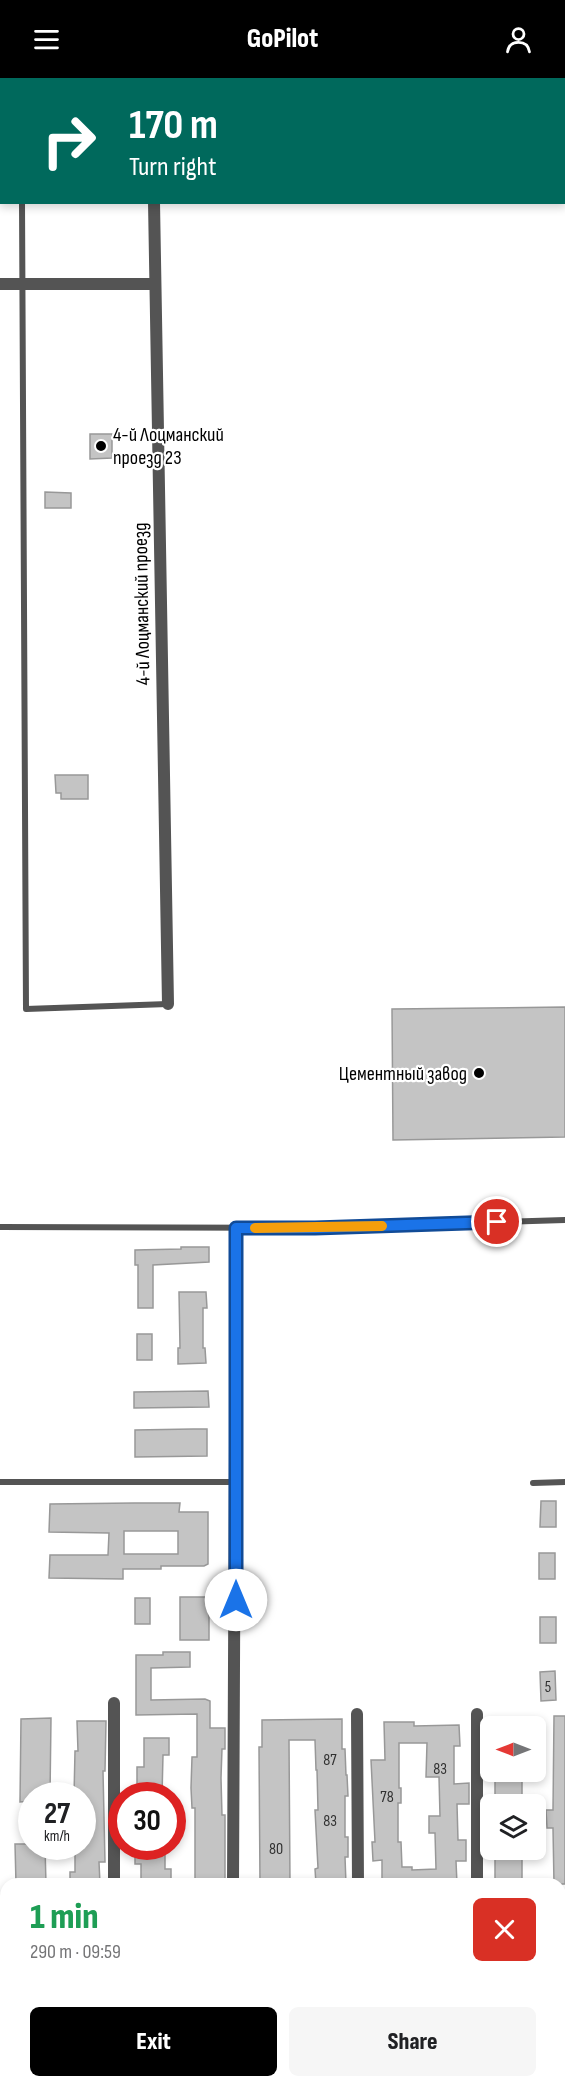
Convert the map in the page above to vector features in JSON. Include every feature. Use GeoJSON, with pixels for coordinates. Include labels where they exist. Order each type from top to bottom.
{"type":"FeatureCollection","features":[{"type":"Feature","properties":{"kind":"street","name":"4-й Лоцманский проезд"},"geometry":{"type":"LineString","coordinates":[[154,204],[168,1004]]}},
{"type":"Feature","properties":{"kind":"street"},"geometry":{"type":"LineString","coordinates":[[0,284],[155,284]]}},
{"type":"Feature","properties":{"kind":"street"},"geometry":{"type":"LineString","coordinates":[[233,1878],[236,1228]]}},
{"type":"Feature","properties":{"kind":"street"},"geometry":{"type":"LineString","coordinates":[[114,1704],[114,1878]]}},
{"type":"Feature","properties":{"kind":"street"},"geometry":{"type":"LineString","coordinates":[[357,1714],[358,1878]]}},
{"type":"Feature","properties":{"kind":"street"},"geometry":{"type":"LineString","coordinates":[[477,1714],[477,1878]]}},
{"type":"Feature","properties":{"kind":"lane"},"geometry":{"type":"LineString","coordinates":[[22,204],[26,1009],[168,1004]]}},
{"type":"Feature","properties":{"kind":"lane"},"geometry":{"type":"LineString","coordinates":[[0,1226],[327,1228],[565,1220]]}},
{"type":"Feature","properties":{"kind":"lane"},"geometry":{"type":"LineString","coordinates":[[0,1482],[236,1482]]}},
{"type":"Feature","properties":{"kind":"lane"},"geometry":{"type":"LineString","coordinates":[[533,1483],[565,1482]]}},
{"type":"Feature","properties":{"kind":"building","name":"4-й Лоцманский проезд 23"},"geometry":{"type":"Polygon","coordinates":[[[90,434],[112,434],[112,458],[90,459],[90,434]]]}},
{"type":"Feature","properties":{"kind":"building"},"geometry":{"type":"Polygon","coordinates":[[[45,492],[71,493],[71,508],[45,508],[45,492]]]}},
{"type":"Feature","properties":{"kind":"building"},"geometry":{"type":"Polygon","coordinates":[[[55,775],[88,775],[88,799],[61,799],[61,793],[56,793],[55,775]]]}},
{"type":"Feature","properties":{"kind":"building","name":"Цементный завод"},"geometry":{"type":"Polygon","coordinates":[[[565,1007],[565,1137],[393,1140],[392,1009],[565,1007]]]}},
{"type":"Feature","properties":{"kind":"building"},"geometry":{"type":"Polygon","coordinates":[[[181,1247],[209,1247],[209,1262],[153,1265],[153,1308],[138,1308],[138,1265],[135,1265],[135,1250],[181,1249],[181,1247]]]}},
{"type":"Feature","properties":{"kind":"building"},"geometry":{"type":"Polygon","coordinates":[[[179,1292],[206,1292],[207,1308],[203,1308],[203,1348],[205,1348],[206,1363],[178,1364],[179,1292]]]}},
{"type":"Feature","properties":{"kind":"building"},"geometry":{"type":"Polygon","coordinates":[[[137,1334],[152,1334],[152,1360],[137,1360],[137,1334]]]}},
{"type":"Feature","properties":{"kind":"building"},"geometry":{"type":"Polygon","coordinates":[[[208,1391],[209,1407],[134,1408],[134,1392],[208,1391]]]}},
{"type":"Feature","properties":{"kind":"building"},"geometry":{"type":"Polygon","coordinates":[[[207,1429],[207,1456],[135,1457],[135,1430],[207,1429]]]}},
{"type":"Feature","properties":{"kind":"building"},"geometry":{"type":"Polygon","coordinates":[[[541,1501],[556,1501],[556,1527],[540,1527],[541,1501]]]}},
{"type":"Feature","properties":{"kind":"building"},"geometry":{"type":"Polygon","coordinates":[[[180,1503],[179,1512],[208,1512],[208,1564],[204,1566],[161,1566],[161,1569],[123,1569],[123,1579],[49,1578],[50,1555],[108,1555],[109,1533],[49,1532],[50,1504],[180,1503]],[[124,1531],[124,1554],[178,1554],[178,1531],[124,1531]]]}},
{"type":"Feature","properties":{"kind":"building"},"geometry":{"type":"Polygon","coordinates":[[[539,1553],[555,1553],[555,1579],[539,1579],[539,1553]]]}},
{"type":"Feature","properties":{"kind":"building"},"geometry":{"type":"Polygon","coordinates":[[[180,1597],[209,1597],[209,1640],[180,1640],[180,1597]]]}},
{"type":"Feature","properties":{"kind":"building"},"geometry":{"type":"Polygon","coordinates":[[[135,1598],[150,1598],[150,1624],[135,1624],[135,1598]]]}},
{"type":"Feature","properties":{"kind":"building"},"geometry":{"type":"Polygon","coordinates":[[[540,1617],[556,1617],[556,1643],[540,1643],[540,1617]]]}},
{"type":"Feature","properties":{"kind":"building"},"geometry":{"type":"Polygon","coordinates":[[[163,1652],[190,1652],[190,1667],[151,1668],[151,1700],[205,1699],[210,1701],[210,1728],[225,1728],[221,1778],[222,1815],[225,1815],[225,1878],[195,1878],[195,1808],[192,1808],[191,1788],[192,1757],[197,1757],[197,1714],[136,1715],[136,1655],[163,1655],[163,1652]]]}},
{"type":"Feature","properties":{"kind":"building"},"geometry":{"type":"Polygon","coordinates":[[[555,1671],[556,1700],[541,1701],[540,1672],[555,1671]]]}},
{"type":"Feature","properties":{"kind":"building"},"geometry":{"type":"Polygon","coordinates":[[[554,1716],[565,1716],[565,1878],[554,1878],[553,1828],[547,1828],[546,1810],[553,1810],[554,1716]]]}},
{"type":"Feature","properties":{"kind":"building"},"geometry":{"type":"Polygon","coordinates":[[[51,1718],[50,1782],[20,1782],[21,1719],[51,1718]]]}},
{"type":"Feature","properties":{"kind":"building"},"geometry":{"type":"Polygon","coordinates":[[[342,1719],[342,1749],[345,1749],[348,1796],[345,1796],[345,1837],[348,1837],[348,1857],[345,1857],[346,1878],[316,1878],[315,1869],[318,1868],[315,1810],[318,1810],[315,1740],[289,1740],[290,1878],[260,1878],[259,1747],[262,1747],[262,1720],[342,1719]]]}},
{"type":"Feature","properties":{"kind":"building"},"geometry":{"type":"Polygon","coordinates":[[[77,1721],[106,1721],[105,1771],[103,1771],[105,1862],[99,1862],[100,1878],[70,1878],[70,1872],[75,1872],[75,1860],[96,1860],[96,1782],[74,1782],[75,1751],[78,1751],[77,1721]]]}},
{"type":"Feature","properties":{"kind":"building"},"geometry":{"type":"Polygon","coordinates":[[[384,1722],[414,1722],[414,1726],[459,1725],[460,1746],[454,1746],[454,1784],[469,1783],[469,1804],[457,1804],[458,1840],[466,1840],[466,1861],[456,1861],[457,1878],[382,1878],[382,1860],[373,1861],[372,1842],[375,1842],[371,1760],[385,1760],[384,1722]],[[399,1743],[401,1803],[398,1803],[398,1842],[401,1842],[402,1867],[412,1867],[412,1870],[436,1869],[435,1833],[429,1833],[429,1816],[440,1816],[439,1777],[426,1777],[427,1743],[399,1743]]]}},
{"type":"Feature","properties":{"kind":"building"},"geometry":{"type":"Polygon","coordinates":[[[144,1738],[169,1738],[169,1755],[163,1755],[162,1782],[137,1782],[137,1767],[144,1767],[144,1738]]]}},
{"type":"Feature","properties":{"kind":"building"},"geometry":{"type":"Polygon","coordinates":[[[495,1782],[522,1782],[522,1794],[495,1794],[495,1782]]]}},
{"type":"Feature","properties":{"kind":"building"},"geometry":{"type":"Polygon","coordinates":[[[15,1844],[18,1844],[18,1860],[45,1860],[46,1878],[16,1878],[15,1844]]]}},
{"type":"Feature","properties":{"kind":"building"},"geometry":{"type":"Polygon","coordinates":[[[135,1860],[165,1860],[165,1869],[171,1869],[171,1878],[141,1878],[141,1864],[135,1864],[135,1860]]]}},
{"type":"Feature","properties":{"kind":"building"},"geometry":{"type":"Polygon","coordinates":[[[495,1860],[522,1860],[522,1878],[495,1878],[495,1860]]]}},
{"type":"Feature","properties":{"kind":"slow traffic"},"geometry":{"type":"LineString","coordinates":[[255,1228],[382,1226]]}},
{"type":"Feature","properties":{"kind":"place","name":"4-й Лоцманский проезд 23"},"geometry":{"type":"Point","coordinates":[101,446]}},
{"type":"Feature","properties":{"kind":"place","name":"Цементный завод"},"geometry":{"type":"Point","coordinates":[479,1073]}},
{"type":"Feature","properties":{"kind":"route"},"geometry":{"type":"LineString","coordinates":[[236,1600],[236,1228],[315,1228],[497,1222]]}}]}
